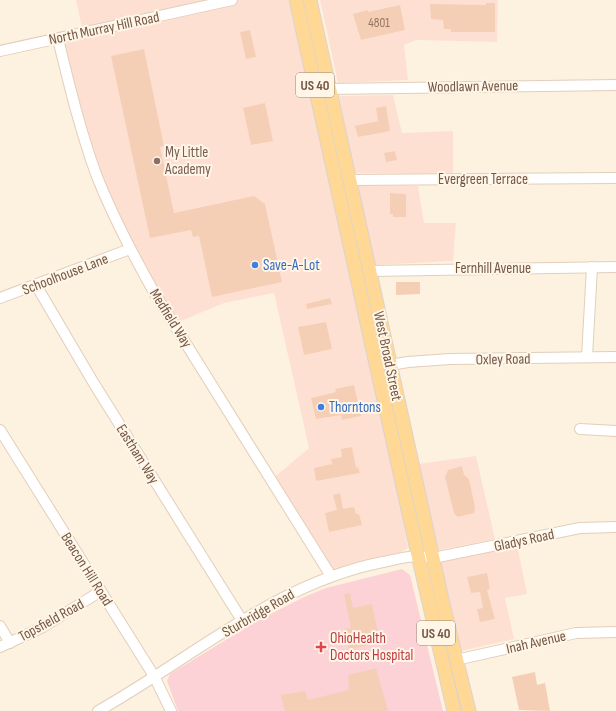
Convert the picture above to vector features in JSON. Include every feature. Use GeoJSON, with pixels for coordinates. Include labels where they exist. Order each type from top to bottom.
{"type":"FeatureCollection","features":[{"type":"Feature","properties":{"kind":"main road","name":"West Broad Street"},"geometry":{"type":"LineString","coordinates":[[296,0],[418,555],[454,711]]}},
{"type":"Feature","properties":{"kind":"main road","name":"West Broad Street"},"geometry":{"type":"LineString","coordinates":[[310,0],[433,558],[469,711]]}},
{"type":"Feature","properties":{"kind":"main road"},"geometry":{"type":"LineString","coordinates":[[334,171],[343,181],[359,254],[363,264],[370,271]]}},
{"type":"Feature","properties":{"kind":"main road"},"geometry":{"type":"LineString","coordinates":[[375,358],[379,360],[382,365],[404,447],[412,463]]}},
{"type":"Feature","properties":{"kind":"street","name":"North Murray Hill Road"},"geometry":{"type":"LineString","coordinates":[[0,52],[232,0]]}},
{"type":"Feature","properties":{"kind":"street","name":"Medfield Way"},"geometry":{"type":"LineString","coordinates":[[58,39],[87,147],[130,250],[155,294],[330,576]]}},
{"type":"Feature","properties":{"kind":"street","name":"Woodlawn Avenue"},"geometry":{"type":"LineString","coordinates":[[329,89],[616,85]]}},
{"type":"Feature","properties":{"kind":"street","name":"Evergreen Terrace"},"geometry":{"type":"LineString","coordinates":[[350,180],[616,178]]}},
{"type":"Feature","properties":{"kind":"street","name":"Schoolhouse Lane"},"geometry":{"type":"LineString","coordinates":[[0,298],[130,250]]}},
{"type":"Feature","properties":{"kind":"street"},"geometry":{"type":"LineString","coordinates":[[587,357],[592,267]]}},
{"type":"Feature","properties":{"kind":"street","name":"Fernhill Avenue"},"geometry":{"type":"LineString","coordinates":[[370,271],[616,267]]}},
{"type":"Feature","properties":{"kind":"street","name":"Eastham Way"},"geometry":{"type":"LineString","coordinates":[[36,285],[93,382],[242,622]]}},
{"type":"Feature","properties":{"kind":"street","name":"Oxley Road"},"geometry":{"type":"LineString","coordinates":[[390,365],[450,359],[616,357]]}},
{"type":"Feature","properties":{"kind":"street"},"geometry":{"type":"LineString","coordinates":[[580,429],[616,431]]}},
{"type":"Feature","properties":{"kind":"street","name":"Beacon Hill Road"},"geometry":{"type":"LineString","coordinates":[[0,430],[154,676],[171,711]]}},
{"type":"Feature","properties":{"kind":"street","name":"Gladys Road"},"geometry":{"type":"LineString","coordinates":[[433,558],[580,528],[616,527]]}},
{"type":"Feature","properties":{"kind":"street","name":"Sturbridge Road"},"geometry":{"type":"LineString","coordinates":[[98,711],[284,597],[330,576],[369,564],[418,555],[433,558]]}},
{"type":"Feature","properties":{"kind":"street","name":"Topsfield Road"},"geometry":{"type":"LineString","coordinates":[[0,646],[43,627],[101,591]]}},
{"type":"Feature","properties":{"kind":"street"},"geometry":{"type":"LineString","coordinates":[[0,626],[10,642]]}},
{"type":"Feature","properties":{"kind":"street","name":"Inah Avenue"},"geometry":{"type":"LineString","coordinates":[[456,660],[576,633],[616,632]]}},
{"type":"Feature","properties":{"kind":"shaded area"},"geometry":{"type":"Polygon","coordinates":[[[76,0],[288,0],[310,91],[391,457],[408,548],[386,561],[331,576],[271,480],[309,448],[274,293],[224,303],[174,324],[97,174],[58,39],[83,33],[76,0]]]}},
{"type":"Feature","properties":{"kind":"shaded area"},"geometry":{"type":"Polygon","coordinates":[[[320,0],[498,0],[497,42],[416,40],[404,45],[408,80],[338,83],[320,0]]]}},
{"type":"Feature","properties":{"kind":"shaded area"},"geometry":{"type":"Polygon","coordinates":[[[393,95],[402,133],[453,131],[453,174],[355,173],[339,96],[393,95]]]}},
{"type":"Feature","properties":{"kind":"shaded area"},"geometry":{"type":"Polygon","coordinates":[[[357,185],[418,186],[424,223],[456,223],[453,261],[374,265],[357,185]]]}},
{"type":"Feature","properties":{"kind":"shaded area"},"geometry":{"type":"Polygon","coordinates":[[[476,456],[495,539],[439,550],[418,464],[476,456]]]}},
{"type":"Feature","properties":{"kind":"shaded area"},"geometry":{"type":"Polygon","coordinates":[[[517,545],[527,594],[505,598],[514,639],[461,651],[439,562],[517,545]]]}},
{"type":"Feature","properties":{"kind":"shaded area","name":"OhioHealth Doctors Hospital"},"geometry":{"type":"Polygon","coordinates":[[[402,569],[410,575],[443,711],[178,711],[167,681],[170,674],[257,621],[304,597],[326,588],[402,569]]]}},
{"type":"Feature","properties":{"kind":"building"},"geometry":{"type":"Polygon","coordinates":[[[486,3],[495,3],[495,32],[451,32],[451,29],[444,29],[443,20],[431,19],[430,4],[486,5],[486,3]]]}},
{"type":"Feature","properties":{"kind":"building"},"geometry":{"type":"Polygon","coordinates":[[[400,5],[405,30],[361,40],[353,14],[400,5]]]}},
{"type":"Feature","properties":{"kind":"building"},"geometry":{"type":"Polygon","coordinates":[[[250,30],[256,57],[246,59],[240,32],[250,30]]]}},
{"type":"Feature","properties":{"kind":"building"},"geometry":{"type":"Polygon","coordinates":[[[144,49],[164,146],[160,147],[174,213],[254,196],[265,204],[282,282],[212,297],[199,236],[193,237],[191,230],[150,238],[111,56],[144,49]]]}},
{"type":"Feature","properties":{"kind":"building"},"geometry":{"type":"Polygon","coordinates":[[[265,103],[273,141],[251,145],[243,108],[265,103]]]}},
{"type":"Feature","properties":{"kind":"building"},"geometry":{"type":"Polygon","coordinates":[[[386,106],[390,131],[358,137],[355,126],[378,121],[376,108],[386,106]]]}},
{"type":"Feature","properties":{"kind":"building"},"geometry":{"type":"Polygon","coordinates":[[[395,151],[397,160],[386,162],[384,153],[395,151]]]}},
{"type":"Feature","properties":{"kind":"building"},"geometry":{"type":"Polygon","coordinates":[[[390,193],[406,194],[406,217],[393,217],[393,214],[390,214],[390,193]]]}},
{"type":"Feature","properties":{"kind":"building"},"geometry":{"type":"Polygon","coordinates":[[[396,282],[420,282],[420,294],[396,295],[396,282]]]}},
{"type":"Feature","properties":{"kind":"building"},"geometry":{"type":"Polygon","coordinates":[[[330,298],[332,304],[307,309],[306,304],[330,298]]]}},
{"type":"Feature","properties":{"kind":"building"},"geometry":{"type":"Polygon","coordinates":[[[326,322],[332,349],[304,355],[298,327],[326,322]]]}},
{"type":"Feature","properties":{"kind":"building"},"geometry":{"type":"Polygon","coordinates":[[[354,385],[361,416],[342,420],[341,415],[316,419],[311,398],[336,392],[335,389],[354,385]]]}},
{"type":"Feature","properties":{"kind":"building"},"geometry":{"type":"Polygon","coordinates":[[[352,447],[356,468],[358,467],[360,473],[316,481],[314,468],[332,464],[331,459],[342,457],[341,449],[352,447]]]}},
{"type":"Feature","properties":{"kind":"building"},"geometry":{"type":"Polygon","coordinates":[[[462,466],[464,475],[469,479],[475,507],[474,513],[458,517],[454,513],[445,477],[448,470],[462,466]]]}},
{"type":"Feature","properties":{"kind":"building"},"geometry":{"type":"Polygon","coordinates":[[[340,493],[343,509],[354,507],[356,514],[359,514],[362,525],[329,532],[325,513],[337,510],[333,495],[340,493]]]}},
{"type":"Feature","properties":{"kind":"building"},"geometry":{"type":"Polygon","coordinates":[[[487,573],[490,589],[487,590],[495,619],[480,622],[477,609],[483,608],[480,592],[471,593],[467,577],[487,573]]]}},
{"type":"Feature","properties":{"kind":"building"},"geometry":{"type":"Polygon","coordinates":[[[350,593],[353,608],[372,604],[379,638],[368,640],[369,645],[355,648],[357,655],[350,656],[344,629],[351,628],[344,594],[350,593]]]}},
{"type":"Feature","properties":{"kind":"building"},"geometry":{"type":"Polygon","coordinates":[[[376,668],[388,711],[285,711],[281,695],[305,691],[308,700],[349,690],[348,675],[376,668]]]}},
{"type":"Feature","properties":{"kind":"building"},"geometry":{"type":"Polygon","coordinates":[[[535,672],[537,685],[545,683],[550,711],[519,710],[512,677],[535,672]]]}},
{"type":"Feature","properties":{"kind":"place","name":"My Little Academy"},"geometry":{"type":"Point","coordinates":[157,161]}},
{"type":"Feature","properties":{"kind":"place","name":"Save-A-Lot"},"geometry":{"type":"Point","coordinates":[255,265]}},
{"type":"Feature","properties":{"kind":"place","name":"Thorntons"},"geometry":{"type":"Point","coordinates":[321,407]}},
{"type":"Feature","properties":{"kind":"place","name":"OhioHealth Doctors Hospital"},"geometry":{"type":"Point","coordinates":[321,647]}}]}
